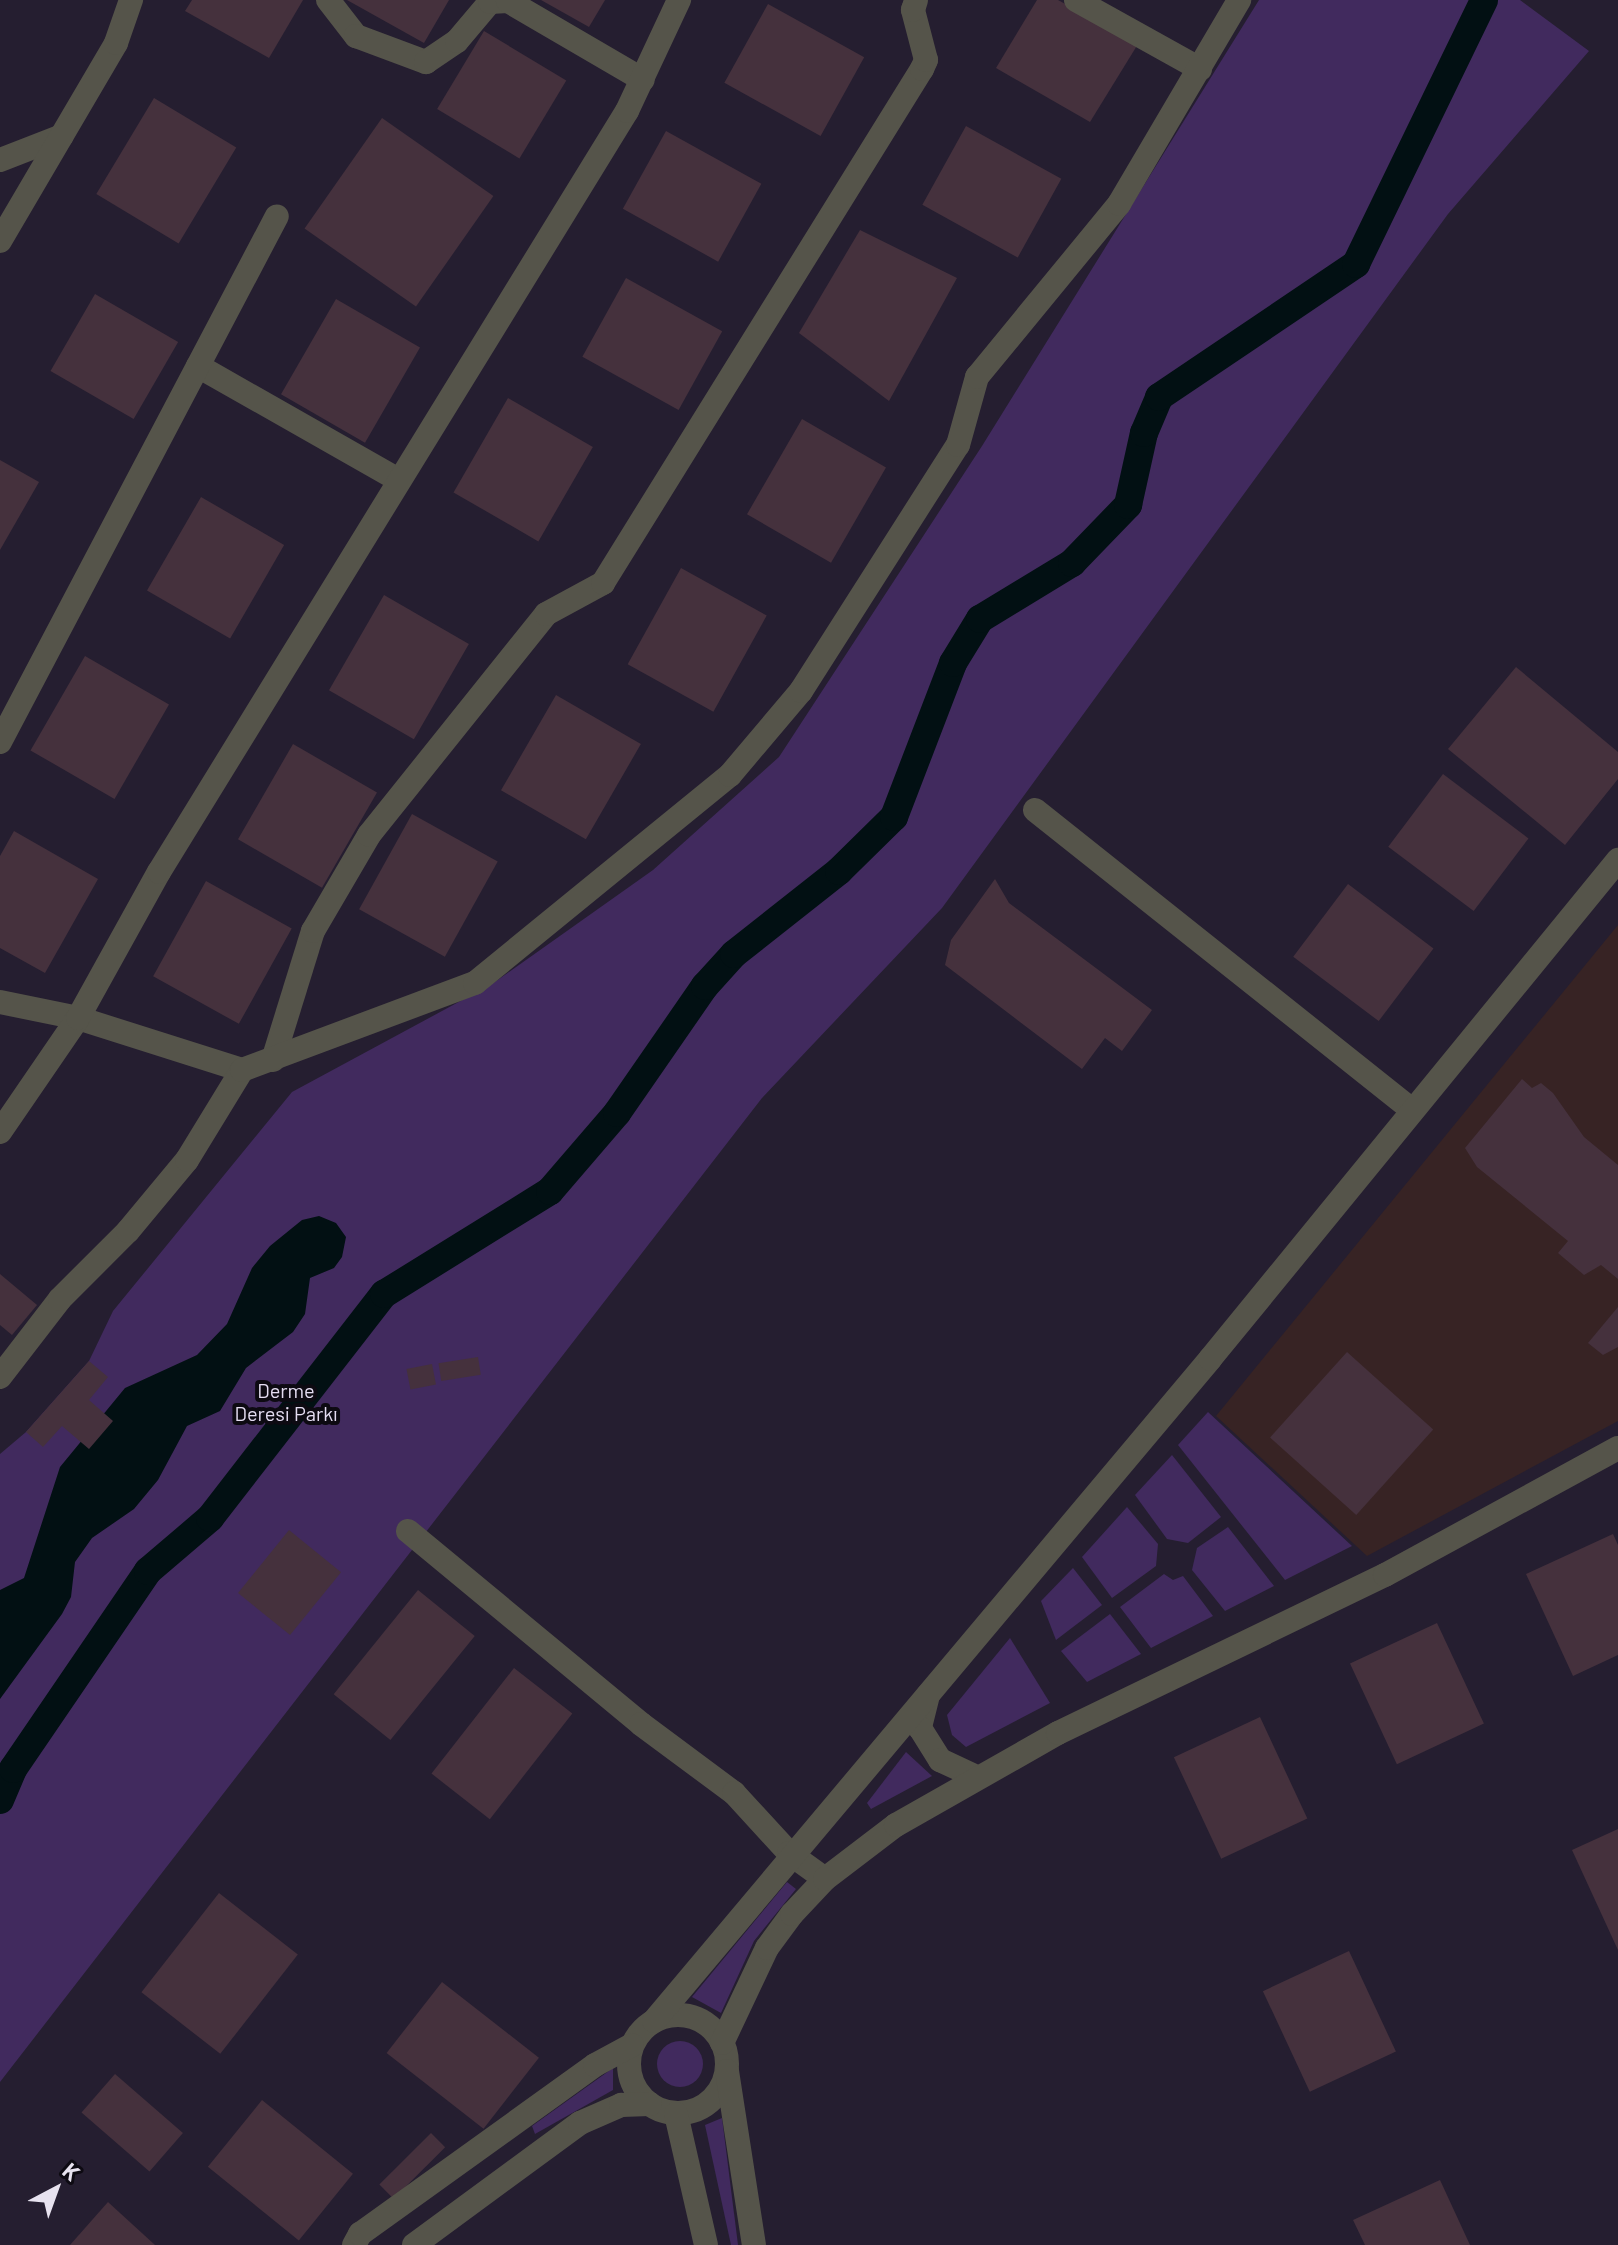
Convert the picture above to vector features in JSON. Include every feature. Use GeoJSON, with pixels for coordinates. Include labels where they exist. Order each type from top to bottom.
{"type":"FeatureCollection","features":[{"type":"Feature","properties":{"kind":"street"},"geometry":{"type":"LineString","coordinates":[[0,241],[116,43],[131,0]]}},
{"type":"Feature","properties":{"kind":"street"},"geometry":{"type":"LineString","coordinates":[[328,0],[356,36],[426,62],[457,41],[490,2],[508,1],[643,80]]}},
{"type":"Feature","properties":{"kind":"street"},"geometry":{"type":"LineString","coordinates":[[0,1132],[78,1018],[159,872],[643,80],[679,0]]}},
{"type":"Feature","properties":{"kind":"street"},"geometry":{"type":"LineString","coordinates":[[273,1060],[313,931],[369,835],[546,614],[603,583],[922,69],[926,60],[913,10],[916,0]]}},
{"type":"Feature","properties":{"kind":"street"},"geometry":{"type":"LineString","coordinates":[[1076,0],[1200,69]]}},
{"type":"Feature","properties":{"kind":"street"},"geometry":{"type":"LineString","coordinates":[[0,1002],[78,1018],[242,1070],[475,983],[730,775],[801,691],[958,445],[977,377],[1119,204],[1239,0]]}},
{"type":"Feature","properties":{"kind":"street"},"geometry":{"type":"LineString","coordinates":[[0,160],[62,136]]}},
{"type":"Feature","properties":{"kind":"street"},"geometry":{"type":"LineString","coordinates":[[0,742],[277,216]]}},
{"type":"Feature","properties":{"kind":"street"},"geometry":{"type":"LineString","coordinates":[[198,366],[397,479]]}},
{"type":"Feature","properties":{"kind":"street"},"geometry":{"type":"LineString","coordinates":[[1035,810],[1411,1109]]}},
{"type":"Feature","properties":{"kind":"street"},"geometry":{"type":"LineString","coordinates":[[354,2245],[360,2234],[582,2074],[632,2045],[654,2021],[929,1689],[1210,1359],[1411,1109],[1618,860]]}},
{"type":"Feature","properties":{"kind":"street"},"geometry":{"type":"LineString","coordinates":[[0,1377],[60,1299],[128,1231],[187,1160],[242,1070]]}},
{"type":"Feature","properties":{"kind":"street"},"geometry":{"type":"LineString","coordinates":[[722,2043],[767,1948],[825,1879],[896,1825],[976,1777],[1385,1575],[1618,1448]]}},
{"type":"Feature","properties":{"kind":"street"},"geometry":{"type":"LineString","coordinates":[[408,1531],[641,1724],[734,1793],[791,1855],[825,1879]]}},
{"type":"Feature","properties":{"kind":"street"},"geometry":{"type":"LineString","coordinates":[[929,1689],[920,1728],[940,1760],[976,1777]]}},
{"type":"Feature","properties":{"kind":"street"},"geometry":{"type":"LineString","coordinates":[[654,2021],[686,2016],[708,2026],[722,2043],[754,2245]]}},
{"type":"Feature","properties":{"kind":"street"},"geometry":{"type":"LineString","coordinates":[[632,2045],[631,2078],[650,2104]]}},
{"type":"Feature","properties":{"kind":"street"},"geometry":{"type":"LineString","coordinates":[[414,2245],[580,2123],[621,2105],[650,2104],[676,2114],[704,2106],[723,2085],[727,2071]]}},
{"type":"Feature","properties":{"kind":"street"},"geometry":{"type":"LineString","coordinates":[[676,2114],[706,2245]]}},
{"type":"Feature","properties":{"kind":"shaded area"},"geometry":{"type":"Polygon","coordinates":[[[1618,925],[1618,1421],[1367,1556],[1216,1416],[1618,925]]]}},
{"type":"Feature","properties":{"kind":"shaded area"},"geometry":{"type":"Polygon","coordinates":[[[319,1216],[336,1223],[346,1237],[342,1257],[334,1268],[310,1278],[305,1314],[293,1332],[246,1368],[220,1411],[187,1426],[158,1480],[134,1509],[92,1538],[75,1562],[71,1597],[62,1614],[0,1699],[0,1590],[24,1578],[60,1467],[125,1388],[197,1355],[227,1324],[252,1268],[270,1246],[302,1220],[319,1216]]]}},
{"type":"Feature","properties":{"kind":"green space","name":"Derme Deresi Parkı"},"geometry":{"type":"Polygon","coordinates":[[[1259,0],[1520,0],[1589,51],[1448,214],[942,908],[762,1098],[0,2082],[0,1454],[26,1432],[89,1361],[113,1311],[292,1092],[492,984],[653,870],[779,757],[982,446],[1259,0]]]}},
{"type":"Feature","properties":{"kind":"green space"},"geometry":{"type":"Polygon","coordinates":[[[1208,1412],[1352,1546],[1285,1580],[1178,1445],[1208,1412]]]}},
{"type":"Feature","properties":{"kind":"green space"},"geometry":{"type":"Polygon","coordinates":[[[1172,1455],[1221,1517],[1188,1543],[1167,1539],[1135,1495],[1172,1455]]]}},
{"type":"Feature","properties":{"kind":"green space"},"geometry":{"type":"Polygon","coordinates":[[[1127,1507],[1158,1544],[1156,1566],[1112,1598],[1082,1557],[1127,1507]]]}},
{"type":"Feature","properties":{"kind":"green space"},"geometry":{"type":"Polygon","coordinates":[[[1228,1527],[1274,1586],[1225,1611],[1192,1570],[1197,1548],[1228,1527]]]}},
{"type":"Feature","properties":{"kind":"green space"},"geometry":{"type":"Polygon","coordinates":[[[1073,1568],[1102,1605],[1056,1640],[1041,1601],[1073,1568]]]}},
{"type":"Feature","properties":{"kind":"green space"},"geometry":{"type":"Polygon","coordinates":[[[1164,1574],[1173,1580],[1183,1576],[1213,1616],[1151,1648],[1120,1607],[1164,1574]]]}},
{"type":"Feature","properties":{"kind":"green space"},"geometry":{"type":"Polygon","coordinates":[[[1110,1614],[1141,1654],[1087,1682],[1061,1651],[1110,1614]]]}},
{"type":"Feature","properties":{"kind":"green space"},"geometry":{"type":"Polygon","coordinates":[[[1010,1638],[1050,1703],[966,1747],[952,1735],[947,1715],[1010,1638]]]}},
{"type":"Feature","properties":{"kind":"green space"},"geometry":{"type":"Polygon","coordinates":[[[906,1752],[932,1776],[871,1809],[867,1803],[906,1752]]]}},
{"type":"Feature","properties":{"kind":"green space"},"geometry":{"type":"Polygon","coordinates":[[[787,1882],[796,1889],[754,1941],[721,2013],[692,1997],[787,1882]]]}},
{"type":"Feature","properties":{"kind":"green space"},"geometry":{"type":"Polygon","coordinates":[[[680,2041],[696,2048],[703,2064],[696,2080],[680,2087],[664,2080],[657,2064],[664,2048],[680,2041]]]}},
{"type":"Feature","properties":{"kind":"green space"},"geometry":{"type":"Polygon","coordinates":[[[613,2068],[613,2090],[535,2134],[532,2126],[613,2068]]]}},
{"type":"Feature","properties":{"kind":"green space"},"geometry":{"type":"Polygon","coordinates":[[[722,2118],[738,2245],[731,2245],[705,2125],[722,2118]]]}},
{"type":"Feature","properties":{"kind":"building"},"geometry":{"type":"Polygon","coordinates":[[[192,0],[303,0],[269,58],[185,11],[192,0]]]}},
{"type":"Feature","properties":{"kind":"building"},"geometry":{"type":"Polygon","coordinates":[[[347,0],[449,0],[424,43],[347,0]]]}},
{"type":"Feature","properties":{"kind":"building"},"geometry":{"type":"Polygon","coordinates":[[[541,0],[605,0],[589,27],[541,0]]]}},
{"type":"Feature","properties":{"kind":"building"},"geometry":{"type":"Polygon","coordinates":[[[1037,0],[1058,0],[1138,44],[1090,122],[996,68],[1037,0]]]}},
{"type":"Feature","properties":{"kind":"building"},"geometry":{"type":"Polygon","coordinates":[[[768,4],[864,57],[821,136],[724,83],[768,4]]]}},
{"type":"Feature","properties":{"kind":"building"},"geometry":{"type":"Polygon","coordinates":[[[484,31],[566,80],[519,158],[437,109],[484,31]]]}},
{"type":"Feature","properties":{"kind":"building"},"geometry":{"type":"Polygon","coordinates":[[[154,98],[236,147],[179,243],[96,194],[154,98]]]}},
{"type":"Feature","properties":{"kind":"building"},"geometry":{"type":"Polygon","coordinates":[[[382,118],[493,196],[416,307],[305,229],[382,118]]]}},
{"type":"Feature","properties":{"kind":"building"},"geometry":{"type":"Polygon","coordinates":[[[966,126],[1061,179],[1018,258],[922,205],[966,126]]]}},
{"type":"Feature","properties":{"kind":"building"},"geometry":{"type":"Polygon","coordinates":[[[666,131],[761,184],[718,262],[623,209],[666,131]]]}},
{"type":"Feature","properties":{"kind":"building"},"geometry":{"type":"Polygon","coordinates":[[[860,230],[957,278],[889,401],[799,333],[860,230]]]}},
{"type":"Feature","properties":{"kind":"building"},"geometry":{"type":"Polygon","coordinates":[[[626,278],[722,331],[679,410],[582,357],[626,278]]]}},
{"type":"Feature","properties":{"kind":"building"},"geometry":{"type":"Polygon","coordinates":[[[95,294],[178,342],[134,419],[51,371],[95,294]]]}},
{"type":"Feature","properties":{"kind":"building"},"geometry":{"type":"Polygon","coordinates":[[[336,299],[420,348],[365,443],[281,394],[336,299]]]}},
{"type":"Feature","properties":{"kind":"building"},"geometry":{"type":"Polygon","coordinates":[[[508,398],[593,447],[538,541],[454,492],[508,398]]]}},
{"type":"Feature","properties":{"kind":"building"},"geometry":{"type":"Polygon","coordinates":[[[802,419],[886,467],[831,563],[747,514],[802,419]]]}},
{"type":"Feature","properties":{"kind":"building"},"geometry":{"type":"Polygon","coordinates":[[[0,460],[39,482],[0,550],[0,460]]]}},
{"type":"Feature","properties":{"kind":"building"},"geometry":{"type":"Polygon","coordinates":[[[201,497],[284,545],[230,639],[147,591],[201,497]]]}},
{"type":"Feature","properties":{"kind":"building"},"geometry":{"type":"Polygon","coordinates":[[[681,568],[767,616],[713,712],[628,664],[681,568]]]}},
{"type":"Feature","properties":{"kind":"building"},"geometry":{"type":"Polygon","coordinates":[[[384,595],[469,644],[414,739],[329,690],[384,595]]]}},
{"type":"Feature","properties":{"kind":"building"},"geometry":{"type":"Polygon","coordinates":[[[85,656],[169,704],[115,799],[30,750],[85,656]]]}},
{"type":"Feature","properties":{"kind":"building"},"geometry":{"type":"Polygon","coordinates":[[[1516,667],[1618,752],[1618,779],[1565,845],[1448,749],[1516,667]]]}},
{"type":"Feature","properties":{"kind":"building"},"geometry":{"type":"Polygon","coordinates":[[[556,695],[641,744],[586,839],[501,790],[556,695]]]}},
{"type":"Feature","properties":{"kind":"building"},"geometry":{"type":"Polygon","coordinates":[[[293,744],[377,792],[322,888],[238,839],[293,744]]]}},
{"type":"Feature","properties":{"kind":"building"},"geometry":{"type":"Polygon","coordinates":[[[1443,774],[1528,838],[1474,911],[1388,847],[1443,774]]]}},
{"type":"Feature","properties":{"kind":"building"},"geometry":{"type":"Polygon","coordinates":[[[412,814],[498,862],[445,957],[359,909],[412,814]]]}},
{"type":"Feature","properties":{"kind":"building"},"geometry":{"type":"Polygon","coordinates":[[[14,831],[98,879],[45,973],[0,948],[0,856],[14,831]]]}},
{"type":"Feature","properties":{"kind":"building"},"geometry":{"type":"Polygon","coordinates":[[[995,879],[1009,903],[1152,1010],[1122,1051],[1105,1038],[1082,1069],[945,965],[951,940],[995,879]]]}},
{"type":"Feature","properties":{"kind":"building"},"geometry":{"type":"Polygon","coordinates":[[[206,881],[292,929],[239,1024],[153,976],[206,881]]]}},
{"type":"Feature","properties":{"kind":"building"},"geometry":{"type":"Polygon","coordinates":[[[1348,884],[1433,948],[1379,1021],[1293,957],[1348,884]]]}},
{"type":"Feature","properties":{"kind":"building"},"geometry":{"type":"Polygon","coordinates":[[[1522,1079],[1532,1088],[1541,1083],[1553,1093],[1584,1137],[1618,1165],[1618,1279],[1601,1265],[1584,1275],[1558,1253],[1568,1241],[1477,1167],[1465,1148],[1522,1079]]]}},
{"type":"Feature","properties":{"kind":"building"},"geometry":{"type":"Polygon","coordinates":[[[0,1274],[37,1305],[12,1335],[0,1325],[0,1274]]]}},
{"type":"Feature","properties":{"kind":"building"},"geometry":{"type":"Polygon","coordinates":[[[1618,1307],[1618,1347],[1603,1355],[1588,1343],[1618,1307]]]}},
{"type":"Feature","properties":{"kind":"building"},"geometry":{"type":"Polygon","coordinates":[[[1347,1352],[1433,1430],[1356,1515],[1270,1437],[1347,1352]]]}},
{"type":"Feature","properties":{"kind":"building"},"geometry":{"type":"Polygon","coordinates":[[[478,1357],[481,1375],[441,1381],[438,1363],[478,1357]]]}},
{"type":"Feature","properties":{"kind":"building"},"geometry":{"type":"Polygon","coordinates":[[[89,1361],[108,1377],[89,1400],[113,1421],[89,1449],[62,1426],[43,1447],[26,1432],[89,1361]]]}},
{"type":"Feature","properties":{"kind":"building"},"geometry":{"type":"Polygon","coordinates":[[[432,1364],[436,1385],[410,1390],[406,1369],[432,1364]]]}},
{"type":"Feature","properties":{"kind":"building"},"geometry":{"type":"Polygon","coordinates":[[[289,1530],[341,1572],[290,1635],[238,1593],[289,1530]]]}},
{"type":"Feature","properties":{"kind":"building"},"geometry":{"type":"Polygon","coordinates":[[[1613,1534],[1618,1545],[1618,1655],[1573,1676],[1526,1574],[1613,1534]]]}},
{"type":"Feature","properties":{"kind":"building"},"geometry":{"type":"Polygon","coordinates":[[[418,1590],[475,1636],[390,1740],[334,1694],[418,1590]]]}},
{"type":"Feature","properties":{"kind":"building"},"geometry":{"type":"Polygon","coordinates":[[[1437,1623],[1484,1724],[1397,1764],[1350,1664],[1437,1623]]]}},
{"type":"Feature","properties":{"kind":"building"},"geometry":{"type":"Polygon","coordinates":[[[514,1668],[572,1714],[490,1819],[432,1774],[514,1668]]]}},
{"type":"Feature","properties":{"kind":"building"},"geometry":{"type":"Polygon","coordinates":[[[1260,1717],[1307,1819],[1221,1859],[1174,1757],[1260,1717]]]}},
{"type":"Feature","properties":{"kind":"building"},"geometry":{"type":"Polygon","coordinates":[[[1618,1829],[1618,1950],[1572,1850],[1618,1829]]]}},
{"type":"Feature","properties":{"kind":"building"},"geometry":{"type":"Polygon","coordinates":[[[219,1893],[298,1955],[220,2054],[141,1992],[219,1893]]]}},
{"type":"Feature","properties":{"kind":"building"},"geometry":{"type":"Polygon","coordinates":[[[1349,1951],[1396,2052],[1310,2092],[1263,1991],[1349,1951]]]}},
{"type":"Feature","properties":{"kind":"building"},"geometry":{"type":"Polygon","coordinates":[[[442,1982],[539,2058],[484,2129],[387,2053],[442,1982]]]}},
{"type":"Feature","properties":{"kind":"building"},"geometry":{"type":"Polygon","coordinates":[[[115,2074],[183,2133],[149,2172],[82,2112],[115,2074]]]}},
{"type":"Feature","properties":{"kind":"building"},"geometry":{"type":"Polygon","coordinates":[[[262,2100],[353,2174],[299,2240],[208,2167],[262,2100]]]}},
{"type":"Feature","properties":{"kind":"building"},"geometry":{"type":"Polygon","coordinates":[[[431,2133],[445,2147],[394,2199],[379,2185],[431,2133]]]}},
{"type":"Feature","properties":{"kind":"building"},"geometry":{"type":"Polygon","coordinates":[[[1440,2180],[1470,2245],[1365,2245],[1353,2220],[1440,2180]]]}},
{"type":"Feature","properties":{"kind":"building"},"geometry":{"type":"Polygon","coordinates":[[[108,2202],[155,2245],[70,2245],[108,2202]]]}},
{"type":"Feature","properties":{"kind":"waterway"},"geometry":{"type":"LineString","coordinates":[[0,1800],[13,1769],[148,1571],[210,1518],[384,1294],[550,1191],[617,1113],[705,986],[734,954],[839,871],[894,817],[953,663],[980,619],[1072,563],[1128,505],[1144,433],[1159,397],[1356,264],[1484,0]]}}]}
